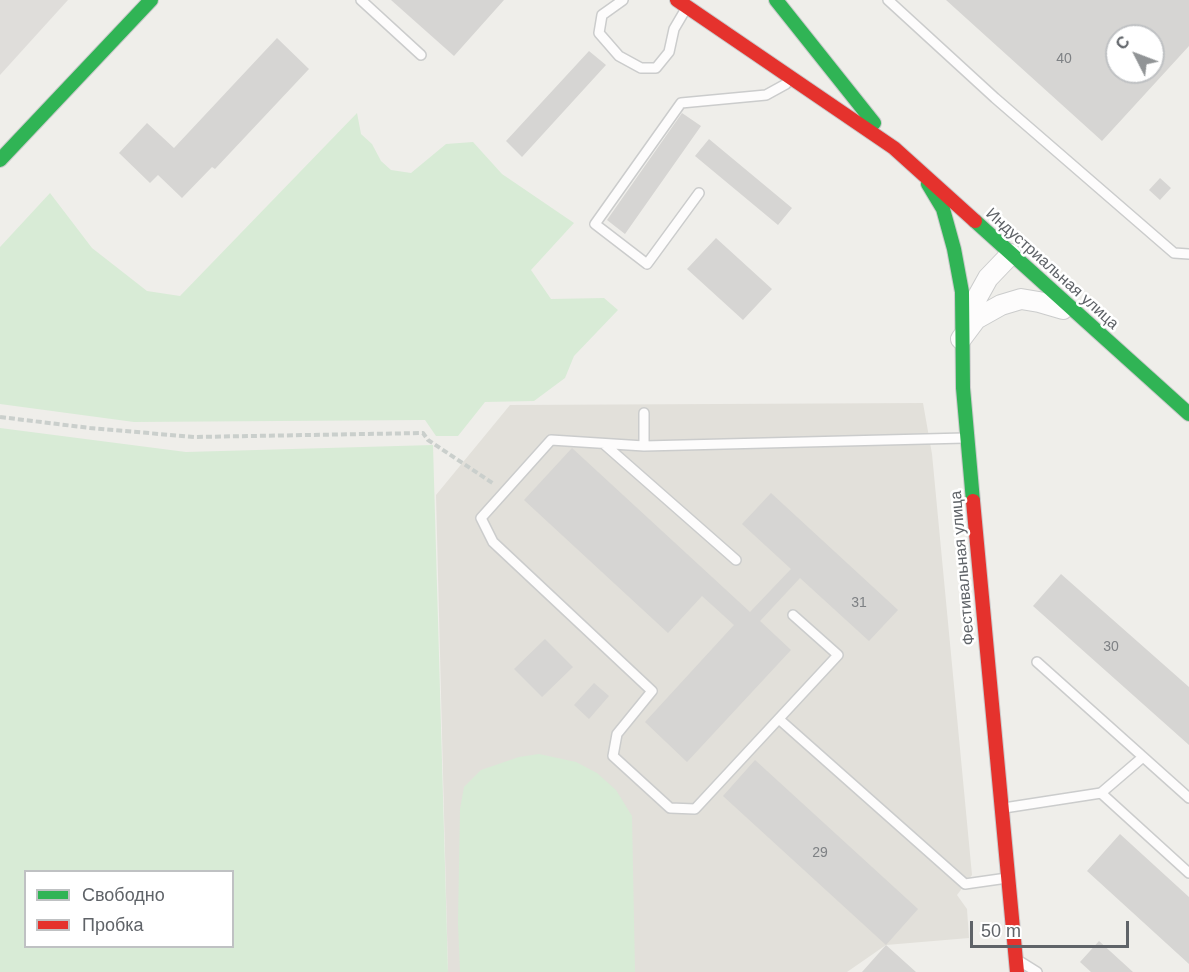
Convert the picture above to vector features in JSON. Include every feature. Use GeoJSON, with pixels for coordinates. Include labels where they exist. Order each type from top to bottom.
{"type":"FeatureCollection","features":[{"type":"Feature","properties":{"kind":"main road"},"geometry":{"type":"LineString","coordinates":[[0,160],[151,0]]}},
{"type":"Feature","properties":{"kind":"main road","name":"Индустриальная улица"},"geometry":{"type":"LineString","coordinates":[[776,0],[894,148]]}},
{"type":"Feature","properties":{"kind":"main road","name":"Индустриальная улица"},"geometry":{"type":"LineString","coordinates":[[682,4],[894,148],[1081,317],[1184,406]]}},
{"type":"Feature","properties":{"kind":"main road","name":"Фестивальная улица"},"geometry":{"type":"LineString","coordinates":[[918,169],[943,209],[962,292],[963,388],[1017,965]]}},
{"type":"Feature","properties":{"kind":"street"},"geometry":{"type":"LineString","coordinates":[[962,339],[968,314],[988,278],[1011,254]]}},
{"type":"Feature","properties":{"kind":"street"},"geometry":{"type":"LineString","coordinates":[[962,339],[976,319],[1001,305],[1021,299],[1058,307],[1081,317]]}},
{"type":"Feature","properties":{"kind":"lane"},"geometry":{"type":"LineString","coordinates":[[361,0],[421,55]]}},
{"type":"Feature","properties":{"kind":"lane"},"geometry":{"type":"LineString","coordinates":[[623,0],[602,15],[599,33],[619,56],[641,68],[656,68],[669,52],[682,4]]}},
{"type":"Feature","properties":{"kind":"lane"},"geometry":{"type":"LineString","coordinates":[[888,0],[995,98],[1174,253],[1189,254]]}},
{"type":"Feature","properties":{"kind":"lane"},"geometry":{"type":"LineString","coordinates":[[699,193],[647,264],[595,224],[681,103],[766,95],[793,80]]}},
{"type":"Feature","properties":{"kind":"lane"},"geometry":{"type":"LineString","coordinates":[[644,413],[644,446]]}},
{"type":"Feature","properties":{"kind":"lane"},"geometry":{"type":"LineString","coordinates":[[793,615],[838,655],[695,810],[670,808],[614,756],[617,734],[652,691],[493,542],[481,518],[551,440],[644,446],[968,438]]}},
{"type":"Feature","properties":{"kind":"lane"},"geometry":{"type":"LineString","coordinates":[[604,444],[736,560]]}},
{"type":"Feature","properties":{"kind":"lane"},"geometry":{"type":"LineString","coordinates":[[1037,662],[1189,798]]}},
{"type":"Feature","properties":{"kind":"lane"},"geometry":{"type":"LineString","coordinates":[[780,720],[965,884],[1010,878]]}},
{"type":"Feature","properties":{"kind":"lane"},"geometry":{"type":"LineString","coordinates":[[1003,808],[1101,793],[1143,757]]}},
{"type":"Feature","properties":{"kind":"lane"},"geometry":{"type":"LineString","coordinates":[[1101,793],[1189,873]]}},
{"type":"Feature","properties":{"kind":"lane"},"geometry":{"type":"LineString","coordinates":[[1017,965],[1037,972]]}},
{"type":"Feature","properties":{"kind":"path"},"geometry":{"type":"LineString","coordinates":[[0,417],[194,437],[423,433],[428,440],[505,492]]}},
{"type":"Feature","properties":{"kind":"shaded area"},"geometry":{"type":"Polygon","coordinates":[[[0,0],[68,0],[0,75],[0,0]]]}},
{"type":"Feature","properties":{"kind":"shaded area"},"geometry":{"type":"Polygon","coordinates":[[[923,403],[932,454],[972,875],[957,895],[967,909],[969,938],[886,945],[847,972],[448,972],[436,495],[510,405],[923,403]]]}},
{"type":"Feature","properties":{"kind":"green space"},"geometry":{"type":"Polygon","coordinates":[[[357,113],[361,134],[372,144],[381,161],[391,170],[411,173],[446,144],[473,142],[502,174],[574,223],[531,270],[551,299],[604,298],[618,310],[574,356],[565,378],[534,401],[485,402],[458,436],[436,436],[425,420],[134,422],[0,404],[0,247],[50,193],[92,248],[147,291],[180,296],[357,113]]]}},
{"type":"Feature","properties":{"kind":"green space"},"geometry":{"type":"Polygon","coordinates":[[[0,428],[186,452],[433,445],[448,972],[0,972],[0,428]]]}},
{"type":"Feature","properties":{"kind":"green space"},"geometry":{"type":"Polygon","coordinates":[[[539,754],[576,762],[597,773],[616,790],[632,816],[635,972],[460,972],[458,923],[460,809],[464,787],[481,770],[519,757],[539,754]]]}},
{"type":"Feature","properties":{"kind":"building"},"geometry":{"type":"Polygon","coordinates":[[[391,0],[504,0],[454,56],[391,0]]]}},
{"type":"Feature","properties":{"kind":"building"},"geometry":{"type":"Polygon","coordinates":[[[946,0],[1189,0],[1189,46],[1165,72],[1165,24],[1105,24],[1105,84],[1154,84],[1102,141],[946,0]]]}},
{"type":"Feature","properties":{"kind":"building"},"geometry":{"type":"Polygon","coordinates":[[[277,38],[309,69],[215,169],[212,167],[182,198],[158,175],[150,183],[119,153],[147,123],[174,148],[277,38]]]}},
{"type":"Feature","properties":{"kind":"building"},"geometry":{"type":"Polygon","coordinates":[[[589,51],[606,65],[522,157],[506,141],[589,51]]]}},
{"type":"Feature","properties":{"kind":"building"},"geometry":{"type":"Polygon","coordinates":[[[682,113],[701,126],[625,234],[607,220],[682,113]]]}},
{"type":"Feature","properties":{"kind":"building"},"geometry":{"type":"Polygon","coordinates":[[[709,139],[792,208],[778,225],[695,156],[709,139]]]}},
{"type":"Feature","properties":{"kind":"building"},"geometry":{"type":"Polygon","coordinates":[[[1160,178],[1171,188],[1160,200],[1149,190],[1160,178]]]}},
{"type":"Feature","properties":{"kind":"building"},"geometry":{"type":"Polygon","coordinates":[[[716,238],[772,289],[743,320],[687,269],[716,238]]]}},
{"type":"Feature","properties":{"kind":"building"},"geometry":{"type":"Polygon","coordinates":[[[572,448],[750,612],[791,569],[742,524],[771,493],[898,610],[869,641],[800,578],[760,621],[791,650],[687,762],[645,722],[734,625],[702,596],[668,633],[524,500],[572,448]]]}},
{"type":"Feature","properties":{"kind":"building"},"geometry":{"type":"Polygon","coordinates":[[[1061,574],[1189,687],[1189,745],[1033,606],[1061,574]]]}},
{"type":"Feature","properties":{"kind":"building"},"geometry":{"type":"Polygon","coordinates":[[[545,639],[573,667],[542,697],[514,669],[545,639]]]}},
{"type":"Feature","properties":{"kind":"building"},"geometry":{"type":"Polygon","coordinates":[[[594,683],[609,696],[589,719],[574,705],[594,683]]]}},
{"type":"Feature","properties":{"kind":"building"},"geometry":{"type":"Polygon","coordinates":[[[755,760],[918,909],[886,945],[723,796],[755,760]]]}},
{"type":"Feature","properties":{"kind":"building"},"geometry":{"type":"Polygon","coordinates":[[[1120,834],[1189,897],[1189,964],[1087,871],[1120,834]]]}},
{"type":"Feature","properties":{"kind":"building"},"geometry":{"type":"Polygon","coordinates":[[[1099,941],[1133,972],[1091,972],[1080,962],[1099,941]]]}},
{"type":"Feature","properties":{"kind":"building"},"geometry":{"type":"Polygon","coordinates":[[[886,945],[916,972],[862,972],[886,945]]]}},
{"type":"Feature","properties":{"kind":"traffic: fast"},"geometry":{"type":"LineString","coordinates":[[0,160],[151,0]]}},
{"type":"Feature","properties":{"kind":"traffic: fast"},"geometry":{"type":"LineString","coordinates":[[776,0],[874,123]]}},
{"type":"Feature","properties":{"kind":"traffic: fast"},"geometry":{"type":"LineString","coordinates":[[928,184],[943,209],[962,292],[963,388],[973,501]]}},
{"type":"Feature","properties":{"kind":"traffic: fast"},"geometry":{"type":"LineString","coordinates":[[975,221],[1189,414]]}},
{"type":"Feature","properties":{"kind":"traffic: jam"},"geometry":{"type":"LineString","coordinates":[[677,0],[894,148],[975,221]]}},
{"type":"Feature","properties":{"kind":"traffic: jam"},"geometry":{"type":"LineString","coordinates":[[973,501],[1017,972]]}}]}
